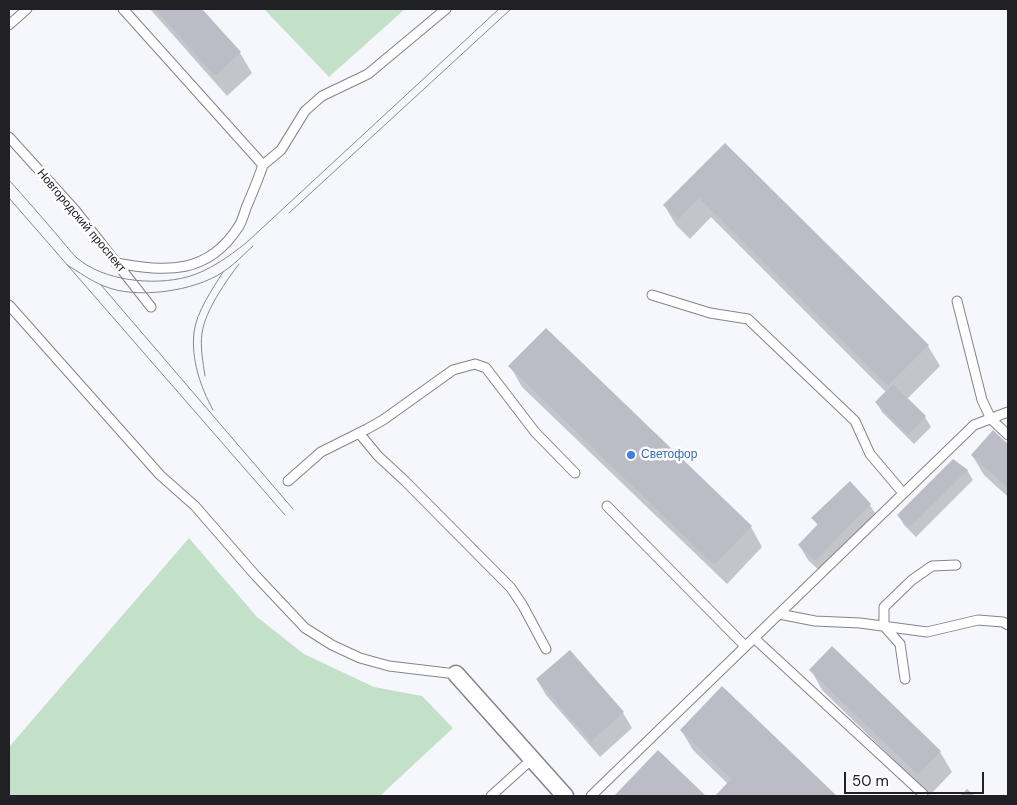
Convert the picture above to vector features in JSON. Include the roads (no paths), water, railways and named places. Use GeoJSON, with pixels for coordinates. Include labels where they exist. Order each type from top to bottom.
{"type":"FeatureCollection","features":[{"type":"Feature","properties":{"kind":"street"},"geometry":{"type":"LineString","coordinates":[[456,674],[565,796]]}},
{"type":"Feature","properties":{"kind":"lane"},"geometry":{"type":"LineString","coordinates":[[9,25],[27,9]]}},
{"type":"Feature","properties":{"kind":"lane"},"geometry":{"type":"LineString","coordinates":[[123,9],[263,165]]}},
{"type":"Feature","properties":{"kind":"lane"},"geometry":{"type":"LineString","coordinates":[[116,263],[167,269],[193,264],[216,254],[239,226],[263,165],[280,150],[306,110],[322,96],[368,74],[446,9]]}},
{"type":"Feature","properties":{"kind":"lane","name":"Новгородский проспект"},"geometry":{"type":"LineString","coordinates":[[9,137],[75,210],[151,307]]}},
{"type":"Feature","properties":{"kind":"lane"},"geometry":{"type":"LineString","coordinates":[[652,295],[710,313],[748,319],[855,421],[870,454],[903,493]]}},
{"type":"Feature","properties":{"kind":"lane"},"geometry":{"type":"LineString","coordinates":[[957,301],[982,400],[991,419],[1008,434]]}},
{"type":"Feature","properties":{"kind":"lane"},"geometry":{"type":"LineString","coordinates":[[9,305],[160,475],[195,506],[304,628],[332,645],[360,658],[389,666],[456,674]]}},
{"type":"Feature","properties":{"kind":"lane"},"geometry":{"type":"LineString","coordinates":[[288,481],[321,452],[383,420],[453,370],[475,364],[486,368],[535,432],[575,473]]}},
{"type":"Feature","properties":{"kind":"lane"},"geometry":{"type":"LineString","coordinates":[[591,796],[974,425],[1008,412]]}},
{"type":"Feature","properties":{"kind":"lane"},"geometry":{"type":"LineString","coordinates":[[359,433],[378,456],[406,481],[510,588],[523,606],[546,649]]}},
{"type":"Feature","properties":{"kind":"lane"},"geometry":{"type":"LineString","coordinates":[[607,506],[745,646]]}},
{"type":"Feature","properties":{"kind":"lane"},"geometry":{"type":"LineString","coordinates":[[904,679],[900,644],[884,626],[884,607],[912,580],[932,566],[956,565]]}},
{"type":"Feature","properties":{"kind":"lane"},"geometry":{"type":"LineString","coordinates":[[779,614],[815,621],[860,623],[927,632],[978,620],[1003,622],[1008,625]]}},
{"type":"Feature","properties":{"kind":"lane"},"geometry":{"type":"LineString","coordinates":[[754,638],[923,794]]}},
{"type":"Feature","properties":{"kind":"lane"},"geometry":{"type":"LineString","coordinates":[[491,796],[532,759]]}},
{"type":"Feature","properties":{"kind":"tram line"},"geometry":{"type":"LineString","coordinates":[[9,180],[74,255],[88,266],[129,280],[159,281],[187,277],[218,263],[246,243],[499,9]]}},
{"type":"Feature","properties":{"kind":"tram line"},"geometry":{"type":"LineString","coordinates":[[289,213],[511,9]]}},
{"type":"Feature","properties":{"kind":"tram line"},"geometry":{"type":"LineString","coordinates":[[9,198],[285,515]]}},
{"type":"Feature","properties":{"kind":"tram line"},"geometry":{"type":"LineString","coordinates":[[67,265],[104,286],[117,290],[148,293],[181,288],[211,279],[231,266],[253,246]]}},
{"type":"Feature","properties":{"kind":"tram line"},"geometry":{"type":"LineString","coordinates":[[205,376],[201,344],[204,324],[217,297],[239,264]]}},
{"type":"Feature","properties":{"kind":"tram line"},"geometry":{"type":"LineString","coordinates":[[213,410],[204,391],[195,362],[193,342],[196,324],[202,309],[223,272]]}},
{"type":"Feature","properties":{"kind":"tram line"},"geometry":{"type":"LineString","coordinates":[[101,285],[293,509]]}},
{"type":"Feature","properties":{"kind":"place","name":"Светофор"},"geometry":{"type":"Point","coordinates":[631,455]}}]}
